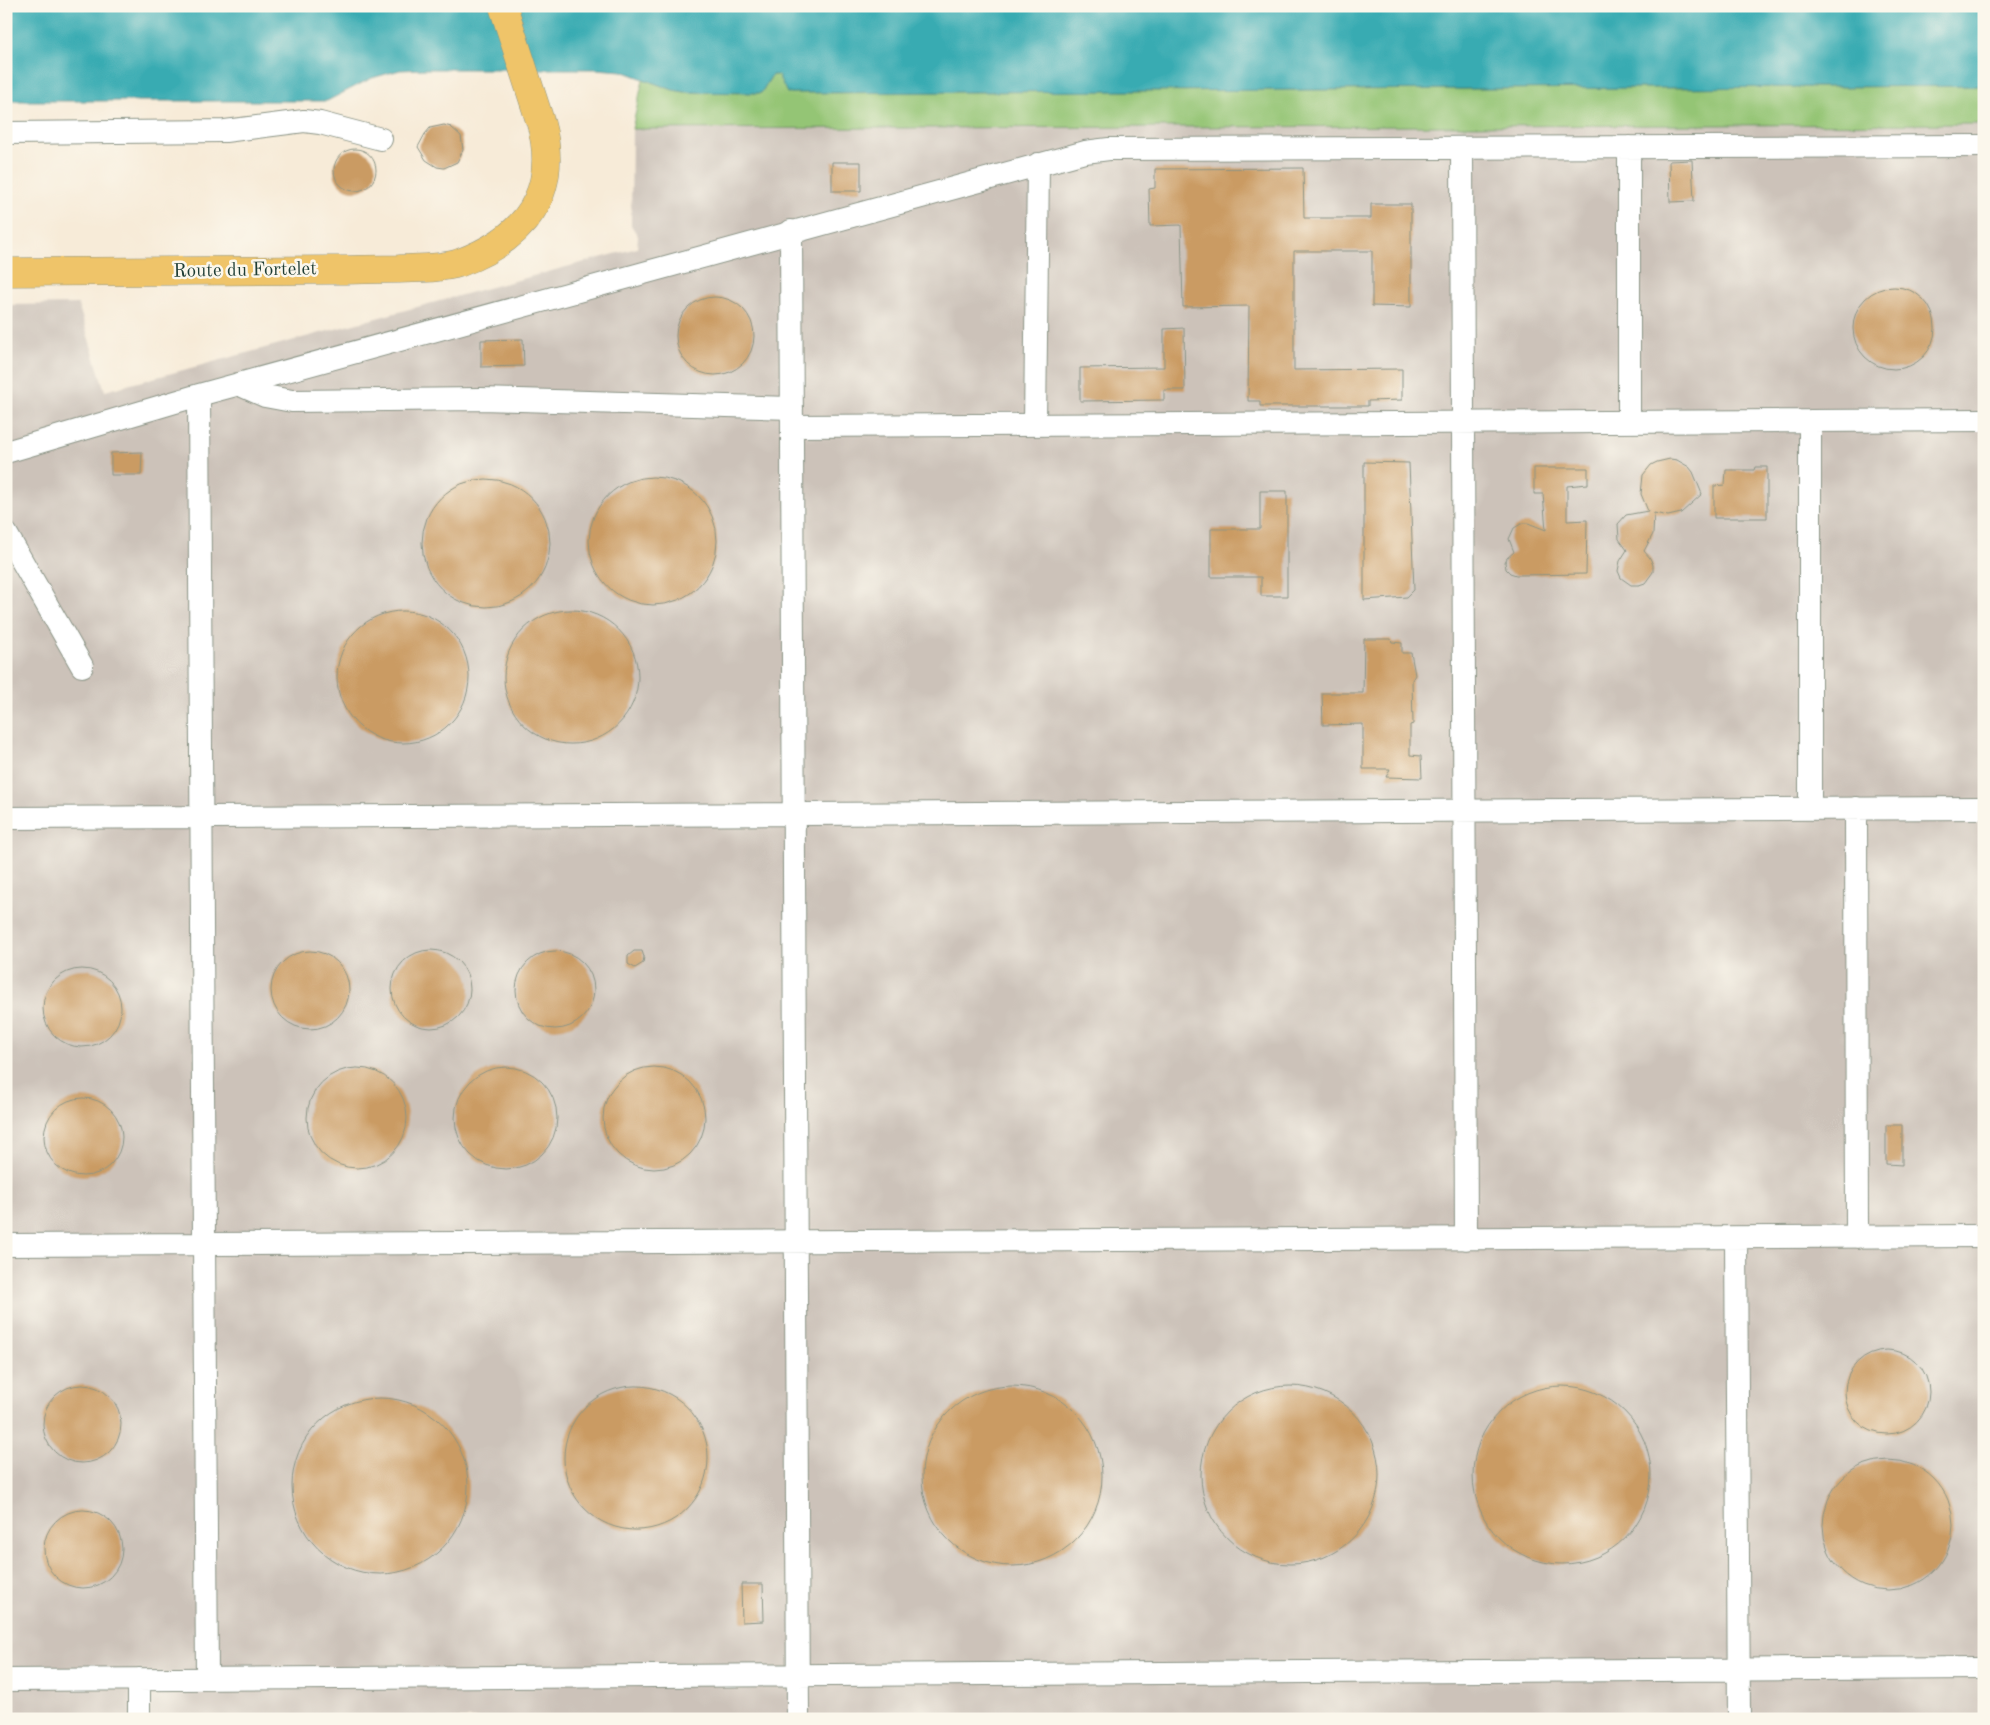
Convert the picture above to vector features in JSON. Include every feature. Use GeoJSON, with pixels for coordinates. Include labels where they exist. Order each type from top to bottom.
{"type":"FeatureCollection","features":[{"type":"Feature","properties":{"kind":"main road","name":"Route du Fortelet"},"geometry":{"type":"LineString","coordinates":[[6,272],[414,268],[453,264],[500,243],[528,215],[542,192],[548,168],[546,143],[541,124],[503,6]]}},
{"type":"Feature","properties":{"kind":"main road","name":"Route du Fortelet"},"geometry":{"type":"LineString","coordinates":[[6,255],[241,253],[456,255],[481,253]]}},
{"type":"Feature","properties":{"kind":"lane"},"geometry":{"type":"LineString","coordinates":[[6,133],[225,131],[304,121],[320,123],[381,139]]}},
{"type":"Feature","properties":{"kind":"lane"},"geometry":{"type":"LineString","coordinates":[[6,452],[238,384],[1085,152],[1109,149],[1984,146]]}},
{"type":"Feature","properties":{"kind":"lane"},"geometry":{"type":"LineString","coordinates":[[1629,147],[1629,422]]}},
{"type":"Feature","properties":{"kind":"lane"},"geometry":{"type":"LineString","coordinates":[[1462,148],[1466,1239]]}},
{"type":"Feature","properties":{"kind":"lane"},"geometry":{"type":"LineString","coordinates":[[1035,425],[1038,164]]}},
{"type":"Feature","properties":{"kind":"lane"},"geometry":{"type":"LineString","coordinates":[[791,231],[798,1719]]}},
{"type":"Feature","properties":{"kind":"lane"},"geometry":{"type":"LineString","coordinates":[[238,384],[265,396],[292,401],[481,399],[792,416],[1035,425],[1984,420]]}},
{"type":"Feature","properties":{"kind":"lane"},"geometry":{"type":"LineString","coordinates":[[199,395],[202,817],[202,1244],[207,1678]]}},
{"type":"Feature","properties":{"kind":"lane"},"geometry":{"type":"LineString","coordinates":[[1810,421],[1810,808]]}},
{"type":"Feature","properties":{"kind":"lane"},"geometry":{"type":"LineString","coordinates":[[6,533],[82,666]]}},
{"type":"Feature","properties":{"kind":"lane"},"geometry":{"type":"LineString","coordinates":[[1856,808],[1857,1237]]}},
{"type":"Feature","properties":{"kind":"lane"},"geometry":{"type":"LineString","coordinates":[[6,818],[1984,808]]}},
{"type":"Feature","properties":{"kind":"lane"},"geometry":{"type":"LineString","coordinates":[[6,1246],[1984,1236]]}},
{"type":"Feature","properties":{"kind":"lane"},"geometry":{"type":"LineString","coordinates":[[1736,1238],[1739,1719]]}},
{"type":"Feature","properties":{"kind":"lane"},"geometry":{"type":"LineString","coordinates":[[6,1680],[1984,1668]]}},
{"type":"Feature","properties":{"kind":"lane"},"geometry":{"type":"LineString","coordinates":[[139,1679],[139,1719]]}},
{"type":"Feature","properties":{"kind":"shaded area"},"geometry":{"type":"Polygon","coordinates":[[[1984,124],[1984,1719],[6,1719],[6,305],[78,304],[105,391],[637,248],[638,236],[631,225],[632,129],[1984,124]]]}},
{"type":"Feature","properties":{"kind":"green space"},"geometry":{"type":"Polygon","coordinates":[[[772,75],[779,75],[787,93],[1984,86],[1984,124],[632,129],[643,79],[673,90],[685,92],[761,93],[772,75]]]}},
{"type":"Feature","properties":{"kind":"water"},"geometry":{"type":"Polygon","coordinates":[[[6,6],[1984,6],[1984,86],[787,93],[778,75],[772,75],[761,93],[685,92],[673,90],[622,71],[597,69],[425,69],[400,70],[372,78],[327,101],[6,101],[6,6]]]}},
{"type":"Feature","properties":{"kind":"building"},"geometry":{"type":"Polygon","coordinates":[[[444,125],[451,127],[461,136],[463,150],[457,162],[444,168],[437,167],[426,160],[418,147],[430,128],[444,125]]]}},
{"type":"Feature","properties":{"kind":"building"},"geometry":{"type":"Polygon","coordinates":[[[359,149],[367,152],[373,158],[376,170],[373,182],[367,188],[351,191],[343,188],[337,182],[334,166],[337,158],[343,152],[359,149]]]}},
{"type":"Feature","properties":{"kind":"building"},"geometry":{"type":"Polygon","coordinates":[[[1692,160],[1694,201],[1670,202],[1669,161],[1692,160]]]}},
{"type":"Feature","properties":{"kind":"building"},"geometry":{"type":"Polygon","coordinates":[[[832,162],[861,162],[861,191],[832,191],[832,162]]]}},
{"type":"Feature","properties":{"kind":"building"},"geometry":{"type":"Polygon","coordinates":[[[1303,168],[1304,218],[1371,218],[1371,204],[1411,204],[1411,307],[1372,306],[1372,251],[1294,251],[1294,370],[1402,369],[1402,400],[1368,401],[1368,406],[1260,406],[1260,401],[1248,401],[1249,306],[1183,307],[1181,225],[1150,226],[1149,189],[1155,188],[1155,169],[1303,168]]]}},
{"type":"Feature","properties":{"kind":"building"},"geometry":{"type":"Polygon","coordinates":[[[1886,287],[1902,287],[1917,294],[1928,305],[1935,320],[1932,344],[1923,357],[1902,369],[1886,369],[1871,362],[1860,351],[1853,336],[1853,320],[1860,305],[1871,294],[1886,287]]]}},
{"type":"Feature","properties":{"kind":"building"},"geometry":{"type":"Polygon","coordinates":[[[715,297],[730,300],[742,309],[751,321],[754,336],[751,351],[742,363],[730,372],[715,375],[700,372],[688,363],[679,351],[676,336],[679,321],[688,309],[700,300],[715,297]]]}},
{"type":"Feature","properties":{"kind":"building"},"geometry":{"type":"Polygon","coordinates":[[[1184,328],[1185,390],[1164,390],[1164,400],[1080,401],[1080,368],[1164,367],[1164,329],[1184,328]]]}},
{"type":"Feature","properties":{"kind":"building"},"geometry":{"type":"Polygon","coordinates":[[[523,339],[524,366],[481,367],[481,340],[523,339]]]}},
{"type":"Feature","properties":{"kind":"building"},"geometry":{"type":"Polygon","coordinates":[[[142,452],[141,475],[111,475],[111,453],[142,452]]]}},
{"type":"Feature","properties":{"kind":"building"},"geometry":{"type":"Polygon","coordinates":[[[1670,459],[1677,460],[1689,467],[1702,494],[1681,513],[1668,516],[1654,513],[1653,534],[1644,551],[1653,565],[1653,572],[1645,583],[1631,585],[1621,578],[1618,571],[1620,561],[1627,550],[1619,539],[1618,524],[1626,515],[1648,511],[1641,494],[1643,475],[1651,465],[1670,459]]]}},
{"type":"Feature","properties":{"kind":"building"},"geometry":{"type":"Polygon","coordinates":[[[1364,462],[1409,463],[1414,590],[1407,597],[1364,600],[1364,462]]]}},
{"type":"Feature","properties":{"kind":"building"},"geometry":{"type":"Polygon","coordinates":[[[1755,467],[1767,467],[1767,518],[1714,518],[1714,486],[1725,485],[1726,470],[1754,470],[1755,467]]]}},
{"type":"Feature","properties":{"kind":"building"},"geometry":{"type":"Polygon","coordinates":[[[1534,468],[1588,468],[1588,484],[1567,486],[1567,521],[1587,520],[1586,574],[1516,575],[1506,569],[1505,562],[1514,552],[1509,539],[1514,528],[1523,523],[1528,523],[1546,530],[1543,494],[1534,494],[1534,468]]]}},
{"type":"Feature","properties":{"kind":"building"},"geometry":{"type":"Polygon","coordinates":[[[653,477],[666,478],[678,482],[698,496],[712,516],[716,528],[716,554],[712,566],[698,586],[678,600],[666,604],[653,605],[640,604],[628,600],[608,586],[594,566],[590,554],[589,541],[590,528],[594,516],[608,496],[628,482],[640,478],[653,477]]]}},
{"type":"Feature","properties":{"kind":"building"},"geometry":{"type":"Polygon","coordinates":[[[486,479],[510,484],[531,498],[545,519],[550,543],[545,567],[531,588],[510,602],[486,607],[462,602],[441,588],[427,567],[422,543],[427,519],[441,498],[462,484],[486,479]]]}},
{"type":"Feature","properties":{"kind":"building"},"geometry":{"type":"Polygon","coordinates":[[[1260,491],[1287,491],[1287,596],[1261,596],[1261,577],[1211,577],[1211,529],[1260,529],[1260,491]]]}},
{"type":"Feature","properties":{"kind":"building"},"geometry":{"type":"Polygon","coordinates":[[[571,610],[597,615],[608,621],[618,630],[627,640],[633,651],[638,677],[633,703],[627,714],[618,724],[608,733],[597,739],[571,744],[545,739],[534,733],[524,724],[515,714],[509,703],[504,677],[509,651],[515,640],[524,630],[534,621],[545,615],[571,610]]]}},
{"type":"Feature","properties":{"kind":"building"},"geometry":{"type":"Polygon","coordinates":[[[403,611],[428,616],[439,622],[449,631],[458,641],[464,652],[469,677],[464,702],[458,713],[449,723],[439,732],[428,738],[403,743],[378,738],[367,732],[357,723],[348,713],[342,702],[337,677],[342,652],[348,641],[357,631],[367,622],[378,616],[403,611]]]}},
{"type":"Feature","properties":{"kind":"building"},"geometry":{"type":"Polygon","coordinates":[[[1364,639],[1391,639],[1392,642],[1402,643],[1402,653],[1411,653],[1415,675],[1412,680],[1413,724],[1410,725],[1410,755],[1421,756],[1422,778],[1386,777],[1390,769],[1363,769],[1363,724],[1323,725],[1322,693],[1363,693],[1364,639]]]}},
{"type":"Feature","properties":{"kind":"building"},"geometry":{"type":"Polygon","coordinates":[[[431,950],[446,953],[459,961],[467,974],[470,989],[467,1004],[459,1017],[446,1025],[431,1028],[416,1025],[403,1017],[395,1004],[392,989],[395,974],[403,961],[416,953],[431,950]]]}},
{"type":"Feature","properties":{"kind":"building"},"geometry":{"type":"Polygon","coordinates":[[[302,951],[318,951],[332,957],[343,968],[349,982],[349,998],[343,1012],[332,1023],[318,1029],[302,1029],[288,1023],[277,1012],[271,998],[271,982],[277,968],[288,957],[302,951]]]}},
{"type":"Feature","properties":{"kind":"building"},"geometry":{"type":"Polygon","coordinates":[[[547,951],[563,951],[577,957],[588,968],[594,982],[594,998],[588,1012],[577,1023],[563,1029],[547,1029],[533,1023],[522,1012],[516,998],[516,982],[522,968],[533,957],[547,951]]]}},
{"type":"Feature","properties":{"kind":"building"},"geometry":{"type":"Polygon","coordinates":[[[634,951],[642,951],[644,957],[643,963],[635,968],[628,964],[628,956],[634,951]]]}},
{"type":"Feature","properties":{"kind":"building"},"geometry":{"type":"Polygon","coordinates":[[[82,969],[97,972],[114,986],[118,993],[121,1008],[118,1023],[104,1040],[97,1044],[82,1047],[67,1044],[50,1030],[46,1023],[43,1008],[46,993],[60,976],[67,972],[82,969]]]}},
{"type":"Feature","properties":{"kind":"building"},"geometry":{"type":"Polygon","coordinates":[[[506,1067],[525,1071],[542,1082],[553,1099],[557,1118],[553,1137],[542,1154],[525,1165],[506,1169],[487,1165],[470,1154],[459,1137],[455,1118],[459,1099],[470,1082],[487,1071],[506,1067]]]}},
{"type":"Feature","properties":{"kind":"building"},"geometry":{"type":"Polygon","coordinates":[[[654,1067],[673,1071],[690,1082],[701,1099],[705,1118],[701,1137],[690,1154],[673,1165],[654,1169],[635,1165],[618,1154],[607,1137],[603,1118],[607,1099],[618,1082],[635,1071],[654,1067]]]}},
{"type":"Feature","properties":{"kind":"building"},"geometry":{"type":"Polygon","coordinates":[[[357,1068],[376,1071],[393,1082],[404,1099],[407,1118],[404,1137],[393,1154],[376,1165],[357,1168],[338,1165],[321,1154],[310,1137],[307,1118],[310,1099],[321,1082],[338,1071],[357,1068]]]}},
{"type":"Feature","properties":{"kind":"building"},"geometry":{"type":"Polygon","coordinates":[[[83,1098],[98,1101],[111,1109],[119,1122],[122,1137],[119,1152],[111,1165],[98,1173],[83,1176],[68,1173],[55,1165],[47,1152],[44,1137],[47,1122],[55,1109],[68,1101],[83,1098]]]}},
{"type":"Feature","properties":{"kind":"building"},"geometry":{"type":"Polygon","coordinates":[[[1886,1125],[1902,1125],[1902,1165],[1886,1164],[1886,1125]]]}},
{"type":"Feature","properties":{"kind":"building"},"geometry":{"type":"Polygon","coordinates":[[[1879,1350],[1895,1350],[1911,1357],[1922,1368],[1929,1384],[1926,1408],[1917,1422],[1911,1427],[1895,1434],[1879,1434],[1863,1427],[1852,1416],[1845,1400],[1845,1384],[1852,1368],[1863,1357],[1879,1350]]]}},
{"type":"Feature","properties":{"kind":"building"},"geometry":{"type":"Polygon","coordinates":[[[82,1385],[97,1388],[110,1396],[118,1409],[121,1424],[118,1439],[110,1452],[97,1460],[82,1463],[67,1460],[54,1452],[46,1439],[43,1424],[46,1409],[54,1396],[67,1388],[82,1385]]]}},
{"type":"Feature","properties":{"kind":"building"},"geometry":{"type":"Polygon","coordinates":[[[636,1386],[664,1391],[687,1407],[703,1430],[708,1458],[703,1486],[687,1509],[664,1525],[636,1530],[608,1525],[585,1509],[569,1486],[564,1458],[569,1430],[585,1407],[608,1391],[636,1386]]]}},
{"type":"Feature","properties":{"kind":"building"},"geometry":{"type":"Polygon","coordinates":[[[1012,1386],[1030,1388],[1046,1393],[1062,1401],[1076,1412],[1087,1426],[1095,1442],[1100,1458],[1102,1476],[1100,1494],[1095,1510],[1087,1526],[1076,1540],[1062,1551],[1046,1559],[1030,1564],[1012,1566],[994,1564],[978,1559],[962,1551],[948,1540],[937,1526],[929,1510],[924,1494],[922,1476],[924,1458],[929,1442],[937,1426],[948,1412],[962,1401],[978,1393],[994,1388],[1012,1386]]]}},
{"type":"Feature","properties":{"kind":"building"},"geometry":{"type":"Polygon","coordinates":[[[1290,1386],[1324,1393],[1339,1401],[1353,1412],[1364,1426],[1372,1441],[1379,1475],[1372,1509],[1364,1524],[1353,1538],[1339,1549],[1324,1557],[1290,1564],[1256,1557],[1241,1549],[1227,1538],[1216,1524],[1208,1509],[1201,1475],[1208,1441],[1216,1426],[1227,1412],[1241,1401],[1256,1393],[1290,1386]]]}},
{"type":"Feature","properties":{"kind":"building"},"geometry":{"type":"Polygon","coordinates":[[[1562,1386],[1596,1393],[1611,1401],[1625,1412],[1636,1426],[1644,1441],[1651,1475],[1644,1509],[1636,1524],[1625,1538],[1611,1549],[1596,1557],[1562,1564],[1528,1557],[1513,1549],[1499,1538],[1488,1524],[1480,1509],[1473,1475],[1480,1441],[1488,1426],[1499,1412],[1513,1401],[1528,1393],[1562,1386]]]}},
{"type":"Feature","properties":{"kind":"building"},"geometry":{"type":"Polygon","coordinates":[[[371,1398],[389,1398],[406,1401],[422,1408],[448,1430],[458,1444],[465,1460],[468,1486],[467,1503],[462,1520],[448,1542],[436,1554],[422,1564],[406,1571],[389,1574],[371,1574],[354,1571],[338,1564],[312,1542],[302,1528],[295,1512],[292,1495],[292,1477],[295,1460],[302,1444],[324,1418],[338,1408],[354,1401],[371,1398]]]}},
{"type":"Feature","properties":{"kind":"building"},"geometry":{"type":"Polygon","coordinates":[[[1888,1460],[1913,1465],[1934,1479],[1948,1500],[1953,1525],[1948,1550],[1934,1571],[1913,1585],[1888,1590],[1863,1585],[1842,1571],[1828,1550],[1823,1525],[1828,1500],[1842,1479],[1863,1465],[1888,1460]]]}},
{"type":"Feature","properties":{"kind":"building"},"geometry":{"type":"Polygon","coordinates":[[[83,1510],[98,1513],[111,1521],[119,1534],[122,1549],[119,1564],[111,1577],[98,1585],[83,1588],[68,1585],[55,1577],[47,1564],[44,1549],[47,1534],[55,1521],[68,1513],[83,1510]]]}},
{"type":"Feature","properties":{"kind":"building"},"geometry":{"type":"Polygon","coordinates":[[[741,1584],[763,1584],[764,1621],[742,1622],[741,1584]]]}}]}
